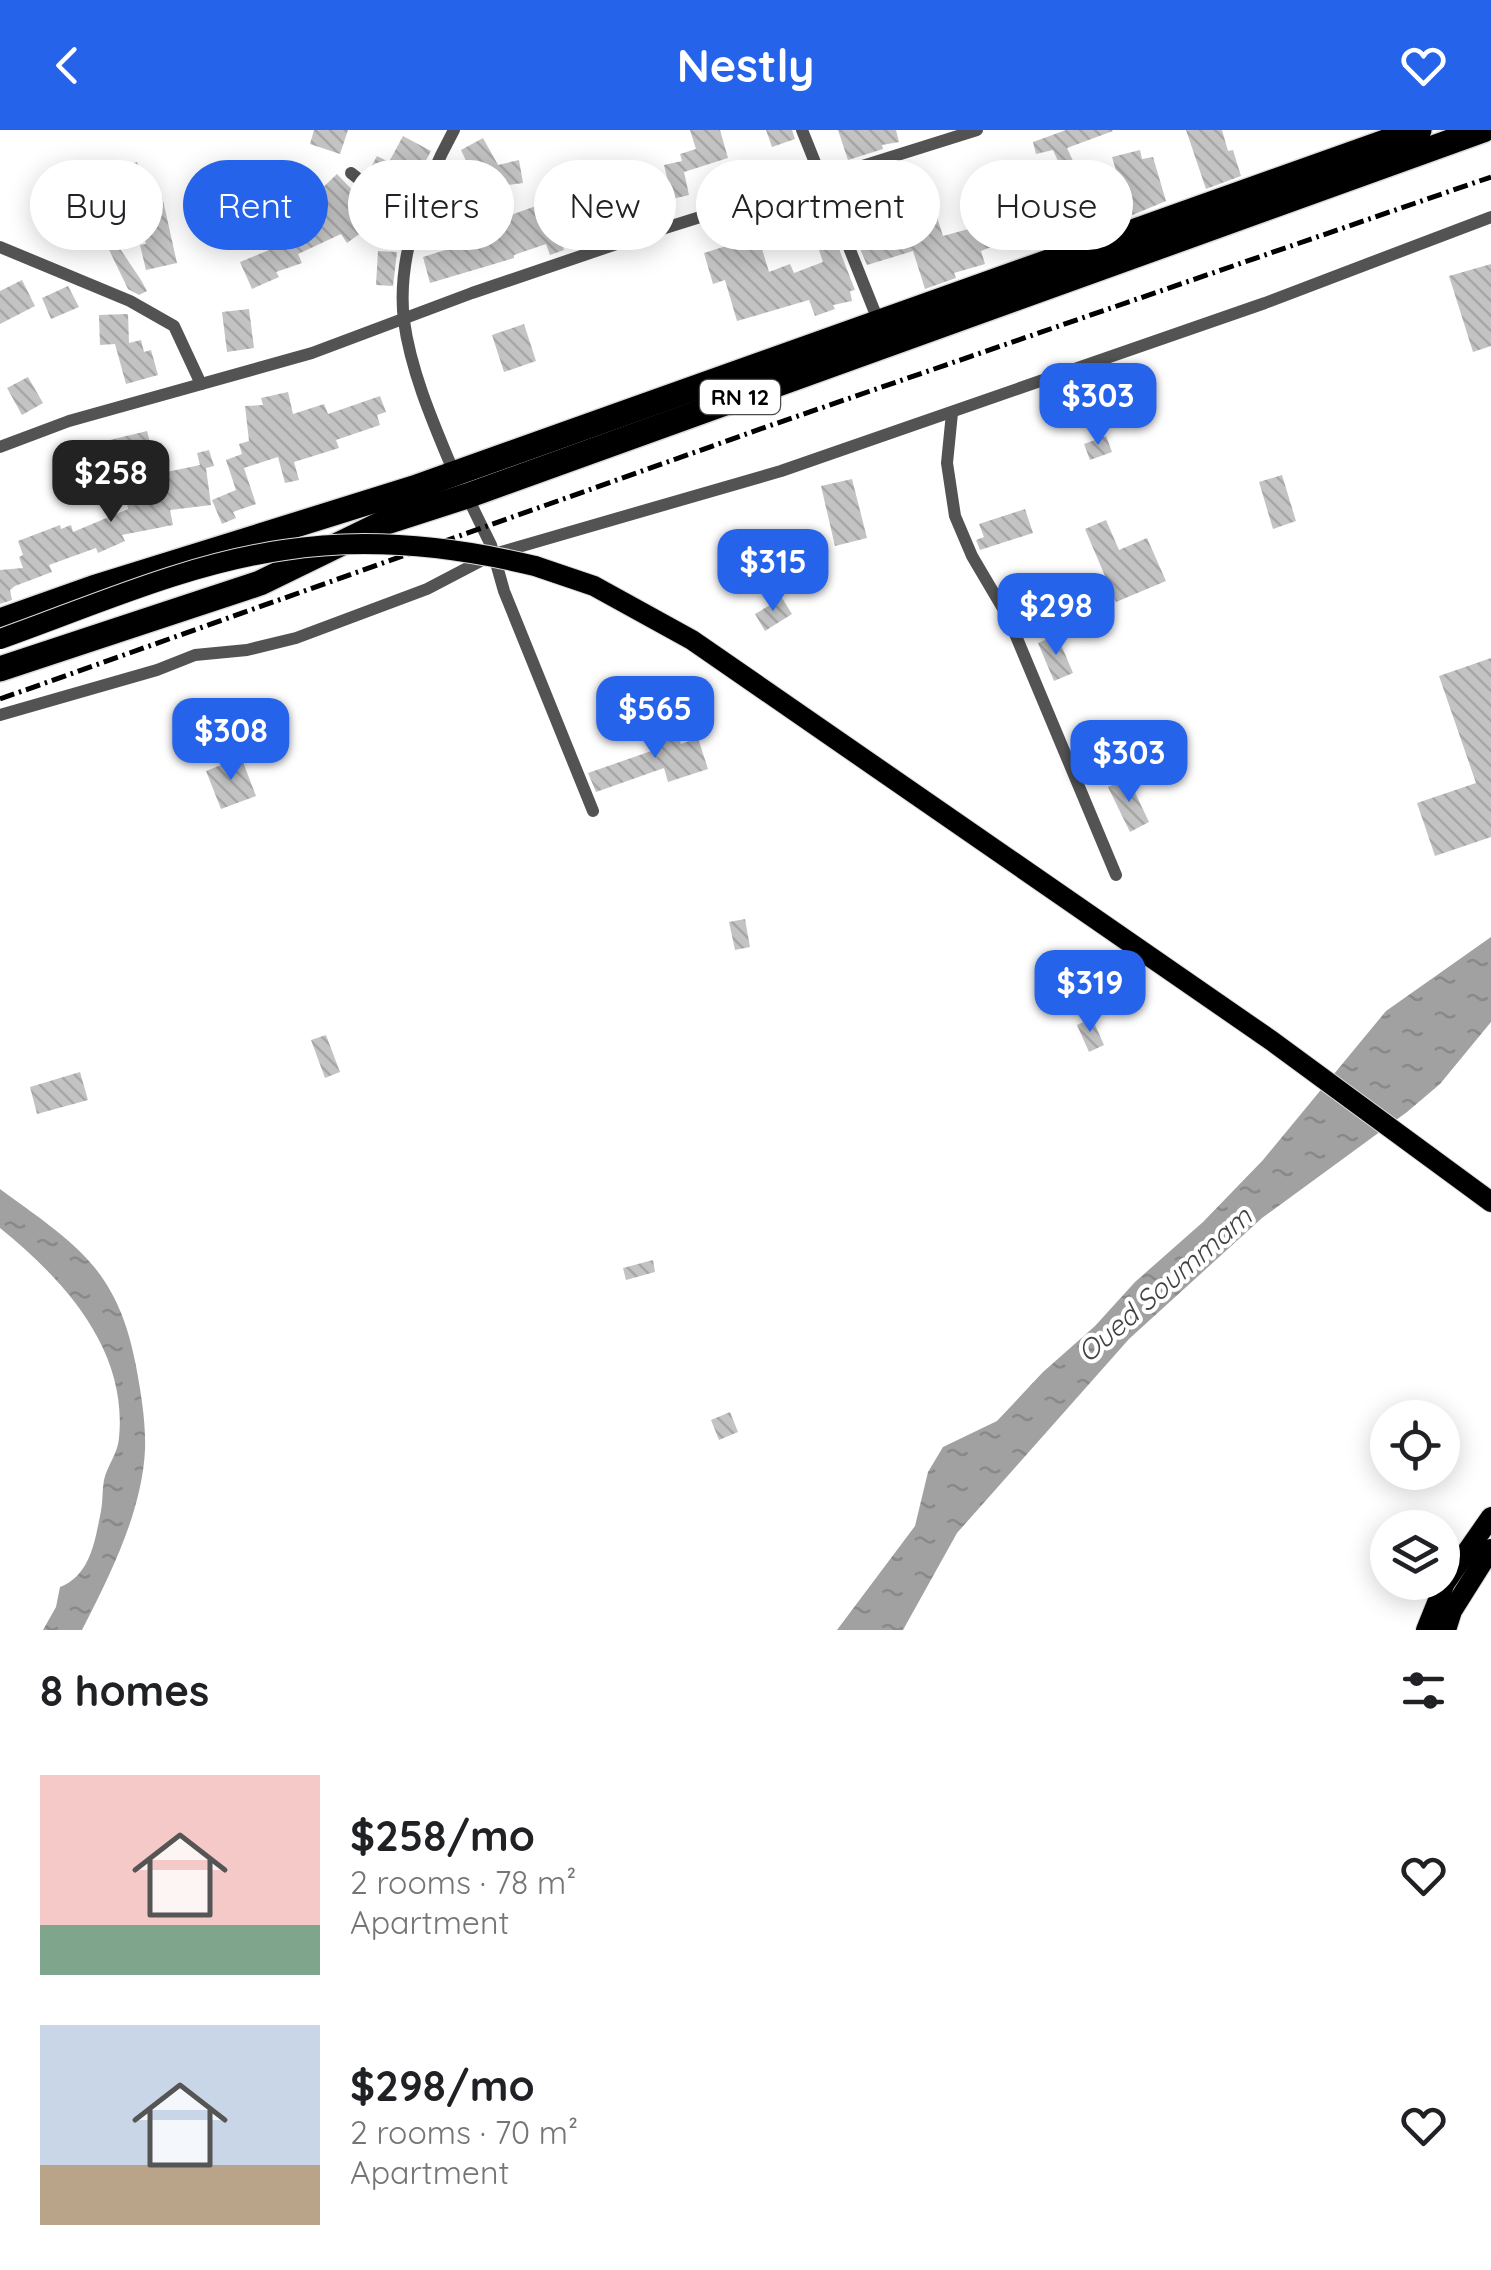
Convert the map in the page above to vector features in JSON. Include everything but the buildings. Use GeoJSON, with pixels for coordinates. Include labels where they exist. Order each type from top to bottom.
{"type":"FeatureCollection","features":[{"type":"Feature","properties":{"kind":"highway","name":"RN 12"},"geometry":{"type":"LineString","coordinates":[[0,621],[454,473],[1419,130]]}},
{"type":"Feature","properties":{"kind":"highway","name":"RN 12"},"geometry":{"type":"LineString","coordinates":[[0,669],[260,583],[382,523],[467,496],[1484,130]]}},
{"type":"Feature","properties":{"kind":"main road"},"geometry":{"type":"LineString","coordinates":[[0,639],[172,577],[281,550],[408,544],[535,566],[594,586],[692,640],[1272,1040],[1487,1199]]}},
{"type":"Feature","properties":{"kind":"main road"},"geometry":{"type":"LineString","coordinates":[[1426,1630],[1445,1583],[1491,1518]]}},
{"type":"Feature","properties":{"kind":"main road"},"geometry":{"type":"LineString","coordinates":[[1446,1630],[1452,1611],[1491,1549]]}},
{"type":"Feature","properties":{"kind":"street"},"geometry":{"type":"LineString","coordinates":[[438,160],[454,130]]}},
{"type":"Feature","properties":{"kind":"street"},"geometry":{"type":"LineString","coordinates":[[802,130],[814,160]]}},
{"type":"Feature","properties":{"kind":"street"},"geometry":{"type":"LineString","coordinates":[[884,160],[976,130]]}},
{"type":"Feature","properties":{"kind":"street"},"geometry":{"type":"LineString","coordinates":[[0,715],[157,670],[195,655],[247,650],[296,638],[426,589],[494,554],[781,471],[1265,303],[1491,217]]}},
{"type":"Feature","properties":{"kind":"street"},"geometry":{"type":"LineString","coordinates":[[0,447],[69,421],[312,353],[696,219]]}},
{"type":"Feature","properties":{"kind":"street"},"geometry":{"type":"LineString","coordinates":[[0,246],[130,301],[174,326],[201,384]]}},
{"type":"Feature","properties":{"kind":"street"},"geometry":{"type":"LineString","coordinates":[[410,250],[403,318],[410,352],[454,473],[494,554],[504,592],[593,811]]}},
{"type":"Feature","properties":{"kind":"street"},"geometry":{"type":"LineString","coordinates":[[850,250],[878,320]]}},
{"type":"Feature","properties":{"kind":"street"},"geometry":{"type":"LineString","coordinates":[[952,413],[947,464],[955,516],[972,556],[1008,617],[1116,875]]}},
{"type":"Feature","properties":{"kind":"water","name":"Oued Soummam"},"geometry":{"type":"Polygon","coordinates":[[[1491,937],[1491,1022],[1440,1084],[1262,1218],[1129,1339],[957,1533],[903,1630],[837,1630],[915,1526],[928,1472],[943,1447],[997,1421],[1263,1160],[1386,1011],[1491,937]]]}},
{"type":"Feature","properties":{"kind":"water"},"geometry":{"type":"Polygon","coordinates":[[[0,1189],[62,1236],[95,1268],[122,1314],[136,1366],[143,1408],[143,1473],[131,1520],[82,1630],[43,1630],[56,1607],[60,1587],[79,1574],[94,1545],[104,1480],[118,1444],[119,1406],[102,1346],[86,1319],[68,1293],[0,1228],[0,1189]]]}},
{"type":"Feature","properties":{"kind":"railway"},"geometry":{"type":"LineString","coordinates":[[0,699],[766,427],[1491,177]]}}]}
